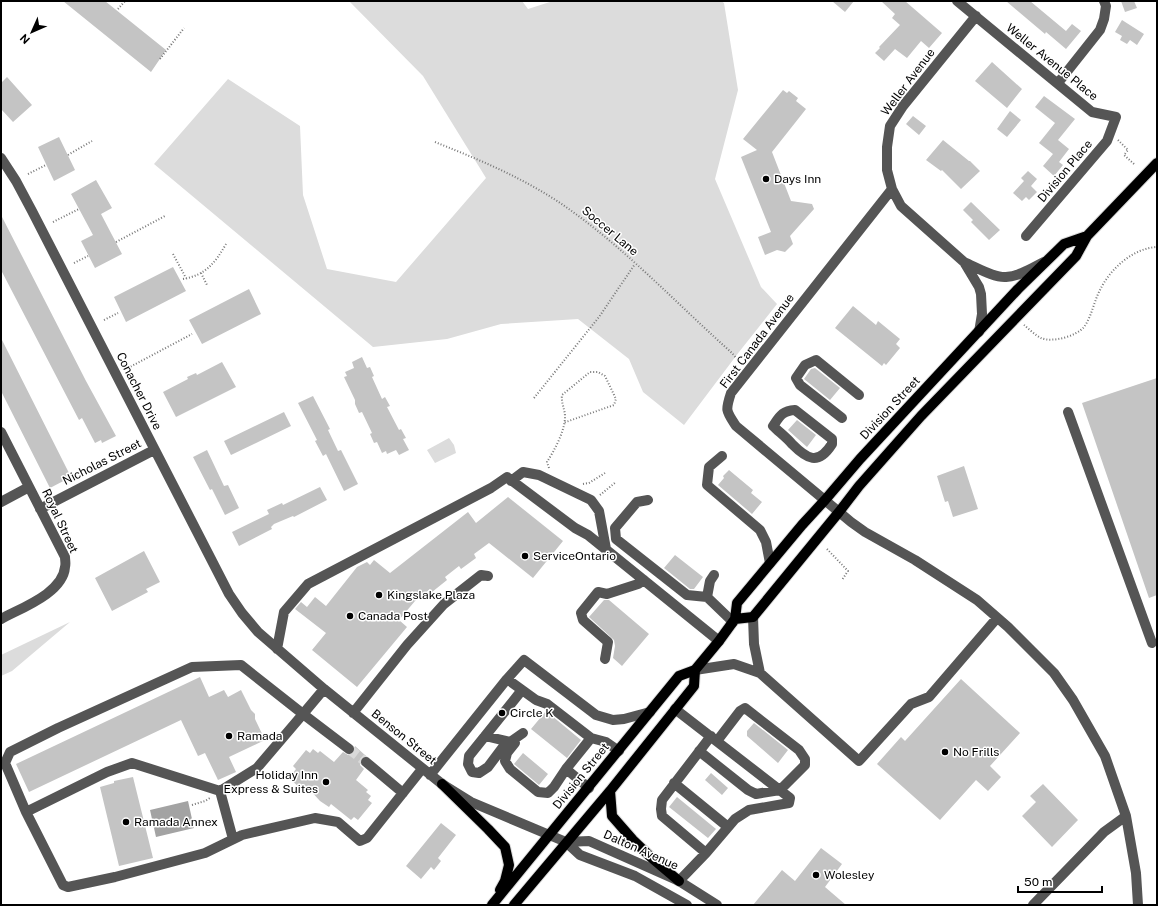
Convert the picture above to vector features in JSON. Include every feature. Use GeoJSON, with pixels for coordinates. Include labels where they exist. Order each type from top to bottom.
{"type":"FeatureCollection","features":[{"type":"Feature","properties":{"kind":"main road","name":"Division Street"},"geometry":{"type":"LineString","coordinates":[[753,616],[859,486],[921,416],[1076,256],[1087,236],[1157,163]]}},
{"type":"Feature","properties":{"kind":"main road","name":"Division Street"},"geometry":{"type":"LineString","coordinates":[[492,905],[679,676],[695,670],[719,641],[734,620],[737,603],[802,524],[860,459],[1018,289],[1064,244],[1087,236]]}},
{"type":"Feature","properties":{"kind":"main road"},"geometry":{"type":"LineString","coordinates":[[734,620],[753,616]]}},
{"type":"Feature","properties":{"kind":"main road","name":"Division Street"},"geometry":{"type":"LineString","coordinates":[[514,905],[610,791],[694,686],[695,670]]}},
{"type":"Feature","properties":{"kind":"main road"},"geometry":{"type":"LineString","coordinates":[[442,784],[505,847],[510,865],[505,881],[492,905]]}},
{"type":"Feature","properties":{"kind":"main road"},"geometry":{"type":"LineString","coordinates":[[610,791],[612,816],[652,859],[679,881]]}},
{"type":"Feature","properties":{"kind":"street"},"geometry":{"type":"LineString","coordinates":[[957,1],[976,16]]}},
{"type":"Feature","properties":{"kind":"street"},"geometry":{"type":"LineString","coordinates":[[1058,83],[1100,30],[1104,19],[1106,6],[1104,1]]}},
{"type":"Feature","properties":{"kind":"street","name":"Weller Avenue Place"},"geometry":{"type":"LineString","coordinates":[[976,16],[1092,112],[1116,118]]}},
{"type":"Feature","properties":{"kind":"street","name":"Weller Avenue"},"geometry":{"type":"LineString","coordinates":[[976,16],[902,106],[890,126],[886,147],[887,170],[892,189],[902,206],[964,262],[979,287],[982,294],[982,314],[979,332]]}},
{"type":"Feature","properties":{"kind":"street","name":"Division Place"},"geometry":{"type":"LineString","coordinates":[[1026,236],[1107,141],[1116,118]]}},
{"type":"Feature","properties":{"kind":"street","name":"Conacher Drive"},"geometry":{"type":"LineString","coordinates":[[1,158],[16,181],[229,594],[258,632]]}},
{"type":"Feature","properties":{"kind":"street","name":"First Canada Avenue"},"geometry":{"type":"LineString","coordinates":[[892,189],[731,393],[727,412],[736,426],[865,532],[915,560],[978,600],[1054,673],[1073,700],[1105,756],[1126,816],[1136,872],[1138,905]]}},
{"type":"Feature","properties":{"kind":"street","name":"Weller Avenue"},"geometry":{"type":"LineString","coordinates":[[964,262],[991,274],[1005,277],[1025,272],[1051,258]]}},
{"type":"Feature","properties":{"kind":"street"},"geometry":{"type":"LineString","coordinates":[[842,418],[800,385],[796,378],[805,365],[816,360],[860,395]]}},
{"type":"Feature","properties":{"kind":"street"},"geometry":{"type":"LineString","coordinates":[[787,410],[795,410],[832,439],[832,444],[826,453],[818,458],[810,458],[802,454],[773,426],[787,410]]}},
{"type":"Feature","properties":{"kind":"street"},"geometry":{"type":"LineString","coordinates":[[1068,412],[1152,644]]}},
{"type":"Feature","properties":{"kind":"street","name":"Royal Street"},"geometry":{"type":"LineString","coordinates":[[1,432],[64,557],[66,567],[63,576],[52,590],[43,597],[1,619]]}},
{"type":"Feature","properties":{"kind":"street","name":"Nicholas Street"},"geometry":{"type":"LineString","coordinates":[[40,509],[154,450]]}},
{"type":"Feature","properties":{"kind":"street"},"geometry":{"type":"LineString","coordinates":[[722,456],[709,467],[707,485],[760,530],[766,542],[770,563]]}},
{"type":"Feature","properties":{"kind":"street"},"geometry":{"type":"LineString","coordinates":[[511,481],[523,472],[540,475],[592,502],[599,511],[606,549]]}},
{"type":"Feature","properties":{"kind":"street"},"geometry":{"type":"LineString","coordinates":[[277,648],[284,612],[308,584],[491,488],[507,477],[575,528],[588,535],[606,549],[641,582],[719,641]]}},
{"type":"Feature","properties":{"kind":"street"},"geometry":{"type":"LineString","coordinates":[[1,502],[29,487]]}},
{"type":"Feature","properties":{"kind":"street"},"geometry":{"type":"LineString","coordinates":[[648,500],[637,502],[615,528],[616,539],[686,595],[707,597],[734,620]]}},
{"type":"Feature","properties":{"kind":"street"},"geometry":{"type":"LineString","coordinates":[[353,713],[407,645],[444,604],[481,575],[488,576]]}},
{"type":"Feature","properties":{"kind":"street"},"geometry":{"type":"LineString","coordinates":[[707,597],[710,581],[714,575]]}},
{"type":"Feature","properties":{"kind":"street"},"geometry":{"type":"LineString","coordinates":[[605,659],[608,642],[583,620],[581,613],[598,592],[607,594],[641,582]]}},
{"type":"Feature","properties":{"kind":"street"},"geometry":{"type":"LineString","coordinates":[[753,616],[754,644],[760,673]]}},
{"type":"Feature","properties":{"kind":"street"},"geometry":{"type":"LineString","coordinates":[[695,670],[734,664],[760,673],[859,761],[911,704],[929,697],[997,618]]}},
{"type":"Feature","properties":{"kind":"street","name":"Benson Street"},"geometry":{"type":"LineString","coordinates":[[258,632],[353,713],[442,784],[471,802],[566,842]]}},
{"type":"Feature","properties":{"kind":"street"},"geometry":{"type":"LineString","coordinates":[[349,749],[241,665],[192,667],[58,728],[10,752],[4,763],[26,812],[63,885],[68,887],[205,853],[242,835],[315,818],[338,822],[360,841],[367,838],[403,793],[426,772],[524,660],[596,714],[613,720],[624,720],[650,712]]}},
{"type":"Feature","properties":{"kind":"street"},"geometry":{"type":"LineString","coordinates":[[507,678],[536,700],[547,704],[591,738],[606,742],[619,751]]}},
{"type":"Feature","properties":{"kind":"street"},"geometry":{"type":"LineString","coordinates":[[26,812],[107,772],[132,763],[220,791],[257,768],[324,689]]}},
{"type":"Feature","properties":{"kind":"street"},"geometry":{"type":"LineString","coordinates":[[522,690],[469,756],[468,764],[472,772],[479,773],[488,767],[502,747],[523,734],[506,753],[505,761],[510,769],[538,792],[548,793],[591,738]]}},
{"type":"Feature","properties":{"kind":"street"},"geometry":{"type":"LineString","coordinates":[[699,751],[756,794],[780,790],[805,765],[805,759],[799,750],[745,708],[740,711],[699,751],[662,800],[662,816],[706,853]]}},
{"type":"Feature","properties":{"kind":"street"},"geometry":{"type":"LineString","coordinates":[[675,709],[790,798],[789,802],[749,810],[735,819],[706,853],[679,881]]}},
{"type":"Feature","properties":{"kind":"street"},"geometry":{"type":"LineString","coordinates":[[485,736],[510,742]]}},
{"type":"Feature","properties":{"kind":"street"},"geometry":{"type":"LineString","coordinates":[[366,762],[403,793]]}},
{"type":"Feature","properties":{"kind":"street"},"geometry":{"type":"LineString","coordinates":[[566,769],[589,788]]}},
{"type":"Feature","properties":{"kind":"street"},"geometry":{"type":"LineString","coordinates":[[674,783],[728,827]]}},
{"type":"Feature","properties":{"kind":"street"},"geometry":{"type":"LineString","coordinates":[[220,791],[233,840]]}},
{"type":"Feature","properties":{"kind":"street"},"geometry":{"type":"LineString","coordinates":[[1033,905],[1104,832],[1126,816]]}},
{"type":"Feature","properties":{"kind":"street","name":"Dalton Avenue"},"geometry":{"type":"LineString","coordinates":[[566,842],[589,841],[679,881],[717,905]]}},
{"type":"Feature","properties":{"kind":"street"},"geometry":{"type":"LineString","coordinates":[[566,842],[580,854],[635,876],[687,905]]}},
{"type":"Feature","properties":{"kind":"path"},"geometry":{"type":"LineString","coordinates":[[118,10],[125,1]]}},
{"type":"Feature","properties":{"kind":"path"},"geometry":{"type":"LineString","coordinates":[[160,59],[184,28]]}},
{"type":"Feature","properties":{"kind":"path"},"geometry":{"type":"LineString","coordinates":[[1118,140],[1128,150],[1124,155],[1134,164]]}},
{"type":"Feature","properties":{"kind":"path"},"geometry":{"type":"LineString","coordinates":[[68,155],[92,141]]}},
{"type":"Feature","properties":{"kind":"path","name":"Soccer Lane"},"geometry":{"type":"LineString","coordinates":[[435,142],[505,172],[547,195],[585,220],[635,263],[732,353],[748,372]]}},
{"type":"Feature","properties":{"kind":"path"},"geometry":{"type":"LineString","coordinates":[[28,174],[46,165]]}},
{"type":"Feature","properties":{"kind":"path"},"geometry":{"type":"LineString","coordinates":[[53,222],[79,209]]}},
{"type":"Feature","properties":{"kind":"path"},"geometry":{"type":"LineString","coordinates":[[116,242],[165,216]]}},
{"type":"Feature","properties":{"kind":"path"},"geometry":{"type":"LineString","coordinates":[[173,254],[184,279],[200,273],[210,267],[226,244]]}},
{"type":"Feature","properties":{"kind":"path"},"geometry":{"type":"LineString","coordinates":[[1022,324],[1042,338],[1049,339],[1071,336],[1079,332],[1085,325],[1107,277],[1119,264],[1133,255],[1157,247]]}},
{"type":"Feature","properties":{"kind":"path"},"geometry":{"type":"LineString","coordinates":[[74,263],[88,256]]}},
{"type":"Feature","properties":{"kind":"path"},"geometry":{"type":"LineString","coordinates":[[534,398],[599,317],[635,263]]}},
{"type":"Feature","properties":{"kind":"path"},"geometry":{"type":"LineString","coordinates":[[200,273],[207,285]]}},
{"type":"Feature","properties":{"kind":"path"},"geometry":{"type":"LineString","coordinates":[[104,320],[118,313]]}},
{"type":"Feature","properties":{"kind":"path"},"geometry":{"type":"LineString","coordinates":[[128,368],[192,334]]}},
{"type":"Feature","properties":{"kind":"path"},"geometry":{"type":"LineString","coordinates":[[552,471],[548,467],[547,462],[558,443],[563,423],[565,418],[561,402],[562,395],[590,372],[598,372],[605,376],[616,399],[614,405],[563,423]]}},
{"type":"Feature","properties":{"kind":"path"},"geometry":{"type":"LineString","coordinates":[[581,485],[589,483],[605,473]]}},
{"type":"Feature","properties":{"kind":"path"},"geometry":{"type":"LineString","coordinates":[[592,502],[616,482]]}},
{"type":"Feature","properties":{"kind":"path"},"geometry":{"type":"LineString","coordinates":[[827,549],[848,571],[842,580]]}},
{"type":"Feature","properties":{"kind":"path"},"geometry":{"type":"LineString","coordinates":[[192,805],[205,801],[220,791]]}},
{"type":"Feature","properties":{"kind":"shaded area"},"geometry":{"type":"Polygon","coordinates":[[[349,1],[522,1],[528,9],[553,1],[721,1],[724,3],[738,90],[715,179],[761,287],[777,304],[684,425],[643,392],[629,359],[578,319],[501,324],[447,339],[373,347],[154,164],[228,79],[300,126],[303,195],[327,269],[396,282],[486,178],[423,76],[349,1]]]}},
{"type":"Feature","properties":{"kind":"shaded area"},"geometry":{"type":"Polygon","coordinates":[[[449,438],[454,445],[456,453],[435,463],[427,450],[449,438]]]}},
{"type":"Feature","properties":{"kind":"shaded area"},"geometry":{"type":"Polygon","coordinates":[[[70,622],[12,671],[1,676],[1,655],[70,622]]]}},
{"type":"Feature","properties":{"kind":"shaded area"},"geometry":{"type":"Polygon","coordinates":[[[188,801],[194,828],[156,837],[150,810],[188,801]]]}},
{"type":"Feature","properties":{"kind":"building"},"geometry":{"type":"Polygon","coordinates":[[[63,1],[105,1],[166,50],[151,72],[63,1]]]}},
{"type":"Feature","properties":{"kind":"building"},"geometry":{"type":"Polygon","coordinates":[[[832,1],[854,1],[845,12],[832,1]]]}},
{"type":"Feature","properties":{"kind":"building"},"geometry":{"type":"Polygon","coordinates":[[[881,1],[905,1],[942,33],[929,48],[921,41],[907,58],[895,49],[884,61],[875,53],[900,25],[892,18],[895,14],[881,1]]]}},
{"type":"Feature","properties":{"kind":"building"},"geometry":{"type":"Polygon","coordinates":[[[1006,1],[1030,1],[1066,31],[1072,24],[1081,31],[1066,49],[1046,32],[1045,34],[1006,1]]]}},
{"type":"Feature","properties":{"kind":"building"},"geometry":{"type":"Polygon","coordinates":[[[1121,1],[1134,1],[1137,8],[1125,12],[1121,1]]]}},
{"type":"Feature","properties":{"kind":"building"},"geometry":{"type":"Polygon","coordinates":[[[1122,20],[1144,34],[1137,45],[1130,40],[1127,44],[1120,40],[1122,36],[1115,32],[1122,20]]]}},
{"type":"Feature","properties":{"kind":"building"},"geometry":{"type":"Polygon","coordinates":[[[992,62],[1022,89],[1007,108],[975,81],[992,62]]]}},
{"type":"Feature","properties":{"kind":"building"},"geometry":{"type":"Polygon","coordinates":[[[7,77],[32,105],[13,122],[1,109],[1,83],[7,77]]]}},
{"type":"Feature","properties":{"kind":"building","name":"Days Inn"},"geometry":{"type":"Polygon","coordinates":[[[783,90],[787,93],[789,91],[798,98],[796,101],[806,109],[772,152],[791,201],[812,204],[814,209],[790,236],[793,244],[785,252],[777,250],[765,255],[758,237],[771,232],[741,157],[757,150],[743,139],[783,90]]]}},
{"type":"Feature","properties":{"kind":"building"},"geometry":{"type":"Polygon","coordinates":[[[1044,96],[1075,119],[1058,140],[1069,149],[1059,162],[1063,165],[1054,176],[1043,166],[1053,154],[1039,143],[1055,123],[1035,107],[1044,96]]]}},
{"type":"Feature","properties":{"kind":"building"},"geometry":{"type":"Polygon","coordinates":[[[1010,111],[1021,120],[1007,137],[997,129],[1010,111]]]}},
{"type":"Feature","properties":{"kind":"building"},"geometry":{"type":"Polygon","coordinates":[[[913,116],[926,126],[919,135],[906,124],[913,116]]]}},
{"type":"Feature","properties":{"kind":"building"},"geometry":{"type":"Polygon","coordinates":[[[59,137],[75,170],[54,181],[38,147],[59,137]]]}},
{"type":"Feature","properties":{"kind":"building"},"geometry":{"type":"Polygon","coordinates":[[[943,140],[970,161],[980,171],[961,189],[942,170],[941,171],[926,160],[943,140]]]}},
{"type":"Feature","properties":{"kind":"building"},"geometry":{"type":"Polygon","coordinates":[[[1028,171],[1037,179],[1031,186],[1037,192],[1029,200],[1026,197],[1022,201],[1013,193],[1024,181],[1021,178],[1028,171]]]}},
{"type":"Feature","properties":{"kind":"building"},"geometry":{"type":"Polygon","coordinates":[[[96,180],[112,208],[101,214],[122,254],[95,268],[81,241],[93,235],[71,194],[96,180]]]}},
{"type":"Feature","properties":{"kind":"building"},"geometry":{"type":"Polygon","coordinates":[[[971,202],[1000,230],[989,240],[971,222],[973,220],[963,210],[971,202]]]}},
{"type":"Feature","properties":{"kind":"building"},"geometry":{"type":"Polygon","coordinates":[[[1,215],[86,381],[116,436],[102,443],[101,440],[95,443],[82,418],[79,420],[1,270],[1,215]]]}},
{"type":"Feature","properties":{"kind":"building"},"geometry":{"type":"Polygon","coordinates":[[[173,267],[186,291],[126,322],[114,297],[173,267]]]}},
{"type":"Feature","properties":{"kind":"building"},"geometry":{"type":"Polygon","coordinates":[[[249,289],[261,314],[202,344],[189,320],[249,289]]]}},
{"type":"Feature","properties":{"kind":"building"},"geometry":{"type":"Polygon","coordinates":[[[853,306],[876,325],[878,321],[900,339],[896,344],[900,348],[886,365],[884,363],[882,366],[835,328],[853,306]]]}},
{"type":"Feature","properties":{"kind":"building"},"geometry":{"type":"Polygon","coordinates":[[[1,338],[71,477],[50,488],[1,391],[1,338]]]}},
{"type":"Feature","properties":{"kind":"building"},"geometry":{"type":"Polygon","coordinates":[[[362,357],[367,368],[370,367],[374,376],[372,377],[382,399],[385,397],[390,406],[387,407],[399,430],[401,429],[406,438],[403,439],[409,450],[399,455],[396,450],[387,454],[386,451],[382,453],[377,442],[374,443],[370,434],[372,433],[362,412],[359,413],[355,400],[344,377],[347,376],[345,372],[354,368],[352,362],[362,357]]]}},
{"type":"Feature","properties":{"kind":"building"},"geometry":{"type":"Polygon","coordinates":[[[222,362],[236,387],[176,417],[163,392],[188,379],[187,377],[196,373],[197,375],[222,362]]]}},
{"type":"Feature","properties":{"kind":"building"},"geometry":{"type":"Polygon","coordinates":[[[815,368],[840,388],[830,400],[804,379],[811,369],[815,368]]]}},
{"type":"Feature","properties":{"kind":"building"},"geometry":{"type":"Polygon","coordinates":[[[1157,378],[1157,595],[1149,598],[1082,403],[1157,378]]]}},
{"type":"Feature","properties":{"kind":"building"},"geometry":{"type":"Polygon","coordinates":[[[313,396],[330,429],[328,430],[338,451],[341,450],[358,484],[344,491],[326,454],[323,456],[315,441],[317,440],[298,403],[313,396]]]}},
{"type":"Feature","properties":{"kind":"building"},"geometry":{"type":"Polygon","coordinates":[[[284,412],[291,426],[231,455],[224,441],[284,412]]]}},
{"type":"Feature","properties":{"kind":"building"},"geometry":{"type":"Polygon","coordinates":[[[797,420],[816,435],[807,447],[788,430],[797,420]]]}},
{"type":"Feature","properties":{"kind":"building"},"geometry":{"type":"Polygon","coordinates":[[[207,450],[224,486],[228,485],[239,508],[225,515],[193,457],[207,450]]]}},
{"type":"Feature","properties":{"kind":"building"},"geometry":{"type":"Polygon","coordinates":[[[964,466],[978,509],[953,517],[948,501],[945,502],[937,476],[964,466]]]}},
{"type":"Feature","properties":{"kind":"building"},"geometry":{"type":"Polygon","coordinates":[[[729,470],[753,490],[751,493],[762,502],[752,514],[718,485],[724,478],[723,476],[729,470]]]}},
{"type":"Feature","properties":{"kind":"building"},"geometry":{"type":"Polygon","coordinates":[[[320,487],[327,500],[294,517],[293,516],[274,524],[271,527],[272,529],[239,546],[232,532],[269,514],[267,510],[282,503],[283,505],[320,487]]]}},
{"type":"Feature","properties":{"kind":"building","name":"Kingslake Plaza"},"geometry":{"type":"Polygon","coordinates":[[[508,497],[563,541],[533,578],[489,543],[474,554],[476,558],[461,569],[459,566],[445,577],[447,580],[432,592],[430,589],[415,601],[399,620],[407,627],[357,687],[312,650],[326,633],[295,609],[301,602],[307,607],[315,597],[326,606],[357,567],[367,562],[370,565],[374,560],[390,573],[468,512],[476,523],[508,497]]]}},
{"type":"Feature","properties":{"kind":"building"},"geometry":{"type":"Polygon","coordinates":[[[144,551],[160,582],[146,589],[148,592],[112,611],[95,578],[144,551]]]}},
{"type":"Feature","properties":{"kind":"building"},"geometry":{"type":"Polygon","coordinates":[[[675,555],[703,577],[694,589],[690,589],[664,568],[675,555]]]}},
{"type":"Feature","properties":{"kind":"building"},"geometry":{"type":"Polygon","coordinates":[[[604,600],[609,600],[649,634],[622,666],[613,658],[615,646],[614,640],[589,617],[604,600]]]}},
{"type":"Feature","properties":{"kind":"building","name":"Ramada"},"geometry":{"type":"Polygon","coordinates":[[[200,677],[209,697],[224,690],[228,697],[241,690],[251,710],[255,714],[255,719],[265,740],[229,757],[236,772],[218,780],[205,753],[198,756],[181,720],[29,792],[16,764],[200,677]]]}},
{"type":"Feature","properties":{"kind":"building","name":"No Frills"},"geometry":{"type":"Polygon","coordinates":[[[961,679],[1020,733],[990,766],[1001,777],[988,791],[976,780],[940,820],[877,764],[901,737],[905,741],[961,679]]]}},
{"type":"Feature","properties":{"kind":"building"},"geometry":{"type":"Polygon","coordinates":[[[546,711],[581,740],[567,758],[531,729],[546,711]]]}},
{"type":"Feature","properties":{"kind":"building"},"geometry":{"type":"Polygon","coordinates":[[[754,723],[788,750],[778,763],[747,736],[747,731],[754,723]]]}},
{"type":"Feature","properties":{"kind":"building","name":"Holiday Inn Express & Suites"},"geometry":{"type":"Polygon","coordinates":[[[355,746],[366,756],[360,760],[360,765],[364,769],[356,780],[368,790],[366,792],[371,796],[368,800],[372,803],[358,820],[354,817],[351,820],[331,804],[329,807],[320,801],[309,789],[306,792],[300,788],[289,778],[296,769],[293,766],[306,750],[310,753],[313,749],[318,753],[320,751],[334,762],[343,752],[348,755],[352,755],[355,750],[355,746]]]}},
{"type":"Feature","properties":{"kind":"building"},"geometry":{"type":"Polygon","coordinates":[[[523,753],[548,774],[539,785],[514,764],[523,753]]]}},
{"type":"Feature","properties":{"kind":"building"},"geometry":{"type":"Polygon","coordinates":[[[711,773],[728,788],[722,795],[705,780],[711,773]]]}},
{"type":"Feature","properties":{"kind":"building","name":"Ramada Annex"},"geometry":{"type":"Polygon","coordinates":[[[133,777],[153,858],[119,866],[100,787],[114,783],[114,781],[133,777]]]}},
{"type":"Feature","properties":{"kind":"building"},"geometry":{"type":"Polygon","coordinates":[[[1043,784],[1078,820],[1052,847],[1022,816],[1036,802],[1030,796],[1043,784]]]}},
{"type":"Feature","properties":{"kind":"building"},"geometry":{"type":"Polygon","coordinates":[[[677,797],[716,829],[708,838],[669,807],[677,797]]]}},
{"type":"Feature","properties":{"kind":"building"},"geometry":{"type":"Polygon","coordinates":[[[441,823],[456,835],[438,858],[441,861],[434,870],[431,867],[421,879],[406,866],[441,823]]]}},
{"type":"Feature","properties":{"kind":"building","name":"Wolesley"},"geometry":{"type":"Polygon","coordinates":[[[821,848],[842,864],[825,887],[846,905],[753,905],[782,870],[795,881],[821,848]]]}},
{"type":"Feature","properties":{"kind":"tunnel"},"geometry":{"type":"LineString","coordinates":[[349,749],[366,762]]}},
{"type":"Feature","properties":{"kind":"place","name":"Days Inn"},"geometry":{"type":"Point","coordinates":[766,179]}},
{"type":"Feature","properties":{"kind":"place","name":"ServiceOntario"},"geometry":{"type":"Point","coordinates":[525,556]}},
{"type":"Feature","properties":{"kind":"place","name":"Kingslake Plaza"},"geometry":{"type":"Point","coordinates":[379,595]}},
{"type":"Feature","properties":{"kind":"place","name":"Canada Post"},"geometry":{"type":"Point","coordinates":[350,616]}},
{"type":"Feature","properties":{"kind":"place","name":"Circle K"},"geometry":{"type":"Point","coordinates":[502,713]}},
{"type":"Feature","properties":{"kind":"place","name":"Ramada"},"geometry":{"type":"Point","coordinates":[229,736]}},
{"type":"Feature","properties":{"kind":"place","name":"No Frills"},"geometry":{"type":"Point","coordinates":[945,752]}},
{"type":"Feature","properties":{"kind":"place","name":"Holiday Inn Express & Suites"},"geometry":{"type":"Point","coordinates":[326,782]}},
{"type":"Feature","properties":{"kind":"place","name":"Ramada Annex"},"geometry":{"type":"Point","coordinates":[126,822]}},
{"type":"Feature","properties":{"kind":"place","name":"Wolesley"},"geometry":{"type":"Point","coordinates":[816,875]}}]}
